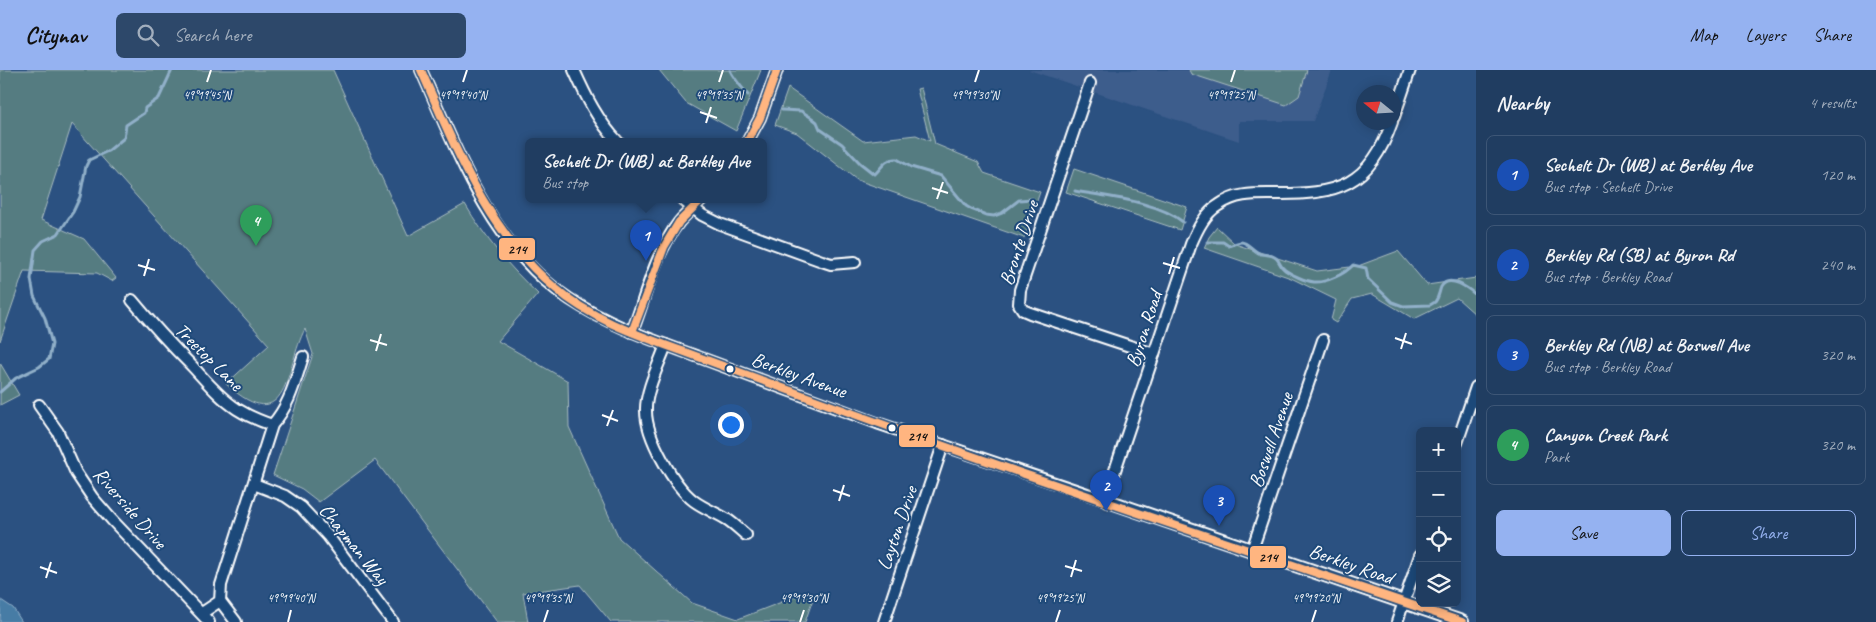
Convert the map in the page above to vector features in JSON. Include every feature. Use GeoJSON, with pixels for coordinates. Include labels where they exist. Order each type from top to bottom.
{"type":"FeatureCollection","features":[{"type":"Feature","properties":{"kind":"street","name":"Berkley Avenue"},"geometry":{"type":"LineString","coordinates":[[421,70],[470,180],[493,220],[517,251],[558,291],[594,314],[632,332],[877,423],[943,445]]}},
{"type":"Feature","properties":{"kind":"street"},"geometry":{"type":"LineString","coordinates":[[574,70],[586,97],[604,127],[614,138]]}},
{"type":"Feature","properties":{"kind":"street"},"geometry":{"type":"LineString","coordinates":[[749,138],[760,118],[777,70]]}},
{"type":"Feature","properties":{"kind":"street"},"geometry":{"type":"LineString","coordinates":[[1401,96],[1410,70]]}},
{"type":"Feature","properties":{"kind":"street","name":"Bronte Drive"},"geometry":{"type":"LineString","coordinates":[[1090,84],[1020,290],[1019,304],[1030,313],[1154,354]]}},
{"type":"Feature","properties":{"kind":"street","name":"Byron Road"},"geometry":{"type":"LineString","coordinates":[[1105,500],[1191,244],[1197,230],[1208,214],[1218,205],[1234,197],[1249,194],[1315,193],[1331,190],[1346,184],[1358,177],[1372,164],[1382,148],[1389,130]]}},
{"type":"Feature","properties":{"kind":"street"},"geometry":{"type":"LineString","coordinates":[[687,203],[720,224],[822,261],[831,264],[855,262]]}},
{"type":"Feature","properties":{"kind":"street"},"geometry":{"type":"LineString","coordinates":[[632,332],[660,255],[679,222],[698,203]]}},
{"type":"Feature","properties":{"kind":"street","name":"Treetop Lane"},"geometry":{"type":"LineString","coordinates":[[132,300],[171,344],[228,402],[258,420],[272,425]]}},
{"type":"Feature","properties":{"kind":"street","name":"Boswell Avenue"},"geometry":{"type":"LineString","coordinates":[[1252,550],[1323,340]]}},
{"type":"Feature","properties":{"kind":"street"},"geometry":{"type":"LineString","coordinates":[[666,345],[645,410],[653,440],[670,473],[682,490],[695,501],[728,520],[746,535]]}},
{"type":"Feature","properties":{"kind":"street"},"geometry":{"type":"LineString","coordinates":[[236,622],[220,601],[221,585],[272,425],[282,414],[288,403],[303,357]]}},
{"type":"Feature","properties":{"kind":"street"},"geometry":{"type":"LineString","coordinates":[[1461,431],[1476,387]]}},
{"type":"Feature","properties":{"kind":"street","name":"Riverside Drive"},"geometry":{"type":"LineString","coordinates":[[39,405],[58,432],[76,473],[92,497],[209,622]]}},
{"type":"Feature","properties":{"kind":"street","name":"Berkley Road"},"geometry":{"type":"LineString","coordinates":[[943,445],[1462,622]]}},
{"type":"Feature","properties":{"kind":"street","name":"Layton Drive"},"geometry":{"type":"LineString","coordinates":[[884,622],[943,445]]}},
{"type":"Feature","properties":{"kind":"street","name":"Chapman Way"},"geometry":{"type":"LineString","coordinates":[[254,484],[285,496],[301,506],[328,536],[393,622]]}},
{"type":"Feature","properties":{"kind":"street"},"geometry":{"type":"LineString","coordinates":[[1397,622],[1418,562]]}},
{"type":"Feature","properties":{"kind":"street"},"geometry":{"type":"LineString","coordinates":[[202,613],[220,601]]}},
{"type":"Feature","properties":{"kind":"shaded area"},"geometry":{"type":"Polygon","coordinates":[[[1029,70],[1332,70],[1313,121],[1239,121],[1239,141],[1029,70]]]}},
{"type":"Feature","properties":{"kind":"shaded area"},"geometry":{"type":"Polygon","coordinates":[[[1,600],[13,608],[22,622],[0,622],[1,600]]]}},
{"type":"Feature","properties":{"kind":"green space"},"geometry":{"type":"Polygon","coordinates":[[[0,70],[333,70],[408,236],[465,204],[498,252],[538,294],[498,341],[568,381],[569,427],[619,538],[692,603],[738,619],[805,593],[814,596],[805,622],[611,622],[580,585],[523,593],[528,622],[497,622],[375,460],[319,502],[302,489],[273,475],[313,354],[305,329],[282,392],[274,401],[263,405],[247,400],[226,384],[269,345],[72,124],[41,220],[84,239],[116,278],[112,281],[97,273],[24,271],[0,341],[0,70]]]}},
{"type":"Feature","properties":{"kind":"green space"},"geometry":{"type":"Polygon","coordinates":[[[659,70],[761,70],[736,131],[686,103],[659,70]]]}},
{"type":"Feature","properties":{"kind":"green space"},"geometry":{"type":"Polygon","coordinates":[[[1189,70],[1307,70],[1299,96],[1286,105],[1191,74],[1189,70]]]}},
{"type":"Feature","properties":{"kind":"green space"},"geometry":{"type":"Polygon","coordinates":[[[788,88],[863,141],[916,135],[930,141],[917,89],[921,88],[935,144],[978,162],[984,173],[1040,192],[1024,238],[857,180],[797,133],[775,125],[788,88]]]}},
{"type":"Feature","properties":{"kind":"green space"},"geometry":{"type":"Polygon","coordinates":[[[1074,169],[1187,207],[1180,230],[1066,192],[1074,169]]]}},
{"type":"Feature","properties":{"kind":"green space"},"geometry":{"type":"Polygon","coordinates":[[[1217,227],[1235,244],[1317,271],[1358,266],[1398,251],[1427,285],[1476,278],[1476,315],[1457,298],[1414,319],[1372,294],[1352,299],[1336,323],[1331,320],[1336,300],[1291,278],[1204,248],[1209,237],[1217,227]]]}},
{"type":"Feature","properties":{"kind":"green space"},"geometry":{"type":"Polygon","coordinates":[[[0,363],[19,395],[0,405],[0,363]]]}},
{"type":"Feature","properties":{"kind":"waterway"},"geometry":{"type":"LineString","coordinates":[[0,392],[16,378],[39,367],[49,359],[52,344],[45,318],[34,296],[31,279],[35,250],[43,241],[58,234],[73,212],[80,197],[89,160],[108,151],[124,138],[126,125],[144,113],[145,108],[159,98],[172,70]]}},
{"type":"Feature","properties":{"kind":"waterway"},"geometry":{"type":"LineString","coordinates":[[730,70],[748,95]]}},
{"type":"Feature","properties":{"kind":"waterway"},"geometry":{"type":"LineString","coordinates":[[782,110],[801,111],[812,118],[817,122],[820,129],[842,144],[860,163],[874,174],[887,161],[897,159],[911,167],[941,176],[966,206],[986,215],[994,216],[1002,213],[1019,200],[1032,199]]}},
{"type":"Feature","properties":{"kind":"waterway"},"geometry":{"type":"LineString","coordinates":[[1075,191],[1116,198],[1160,209],[1183,222]]}},
{"type":"Feature","properties":{"kind":"waterway"},"geometry":{"type":"LineString","coordinates":[[1207,242],[1223,242],[1229,246],[1238,242],[1244,242],[1258,253],[1270,255],[1277,259],[1283,268],[1291,274],[1314,282],[1335,277],[1353,265],[1366,268],[1368,279],[1392,302],[1403,306],[1430,305],[1435,302],[1441,287],[1449,282],[1459,284],[1476,295]]}},
{"type":"Feature","properties":{"kind":"transit line","name":"214"},"geometry":{"type":"LineString","coordinates":[[421,70],[461,159],[492,215],[510,241],[531,266],[555,288],[584,309],[599,317],[649,339],[958,451],[1462,622]]}},
{"type":"Feature","properties":{"kind":"transit line","name":"214"},"geometry":{"type":"LineString","coordinates":[[749,138],[760,118],[777,70]]}},
{"type":"Feature","properties":{"kind":"transit line","name":"214"},"geometry":{"type":"LineString","coordinates":[[632,332],[664,247],[679,222],[698,203]]}},
{"type":"Feature","properties":{"kind":"place","name":"Canyon Creek Park"},"geometry":{"type":"Point","coordinates":[256,246]}},
{"type":"Feature","properties":{"kind":"place","name":"Sechelt Dr (WB) at Berkley Ave"},"geometry":{"type":"Point","coordinates":[646,261]}},
{"type":"Feature","properties":{"kind":"place","name":"Berkley Rd (SB) at Byron Rd"},"geometry":{"type":"Point","coordinates":[1106,511]}},
{"type":"Feature","properties":{"kind":"place","name":"Berkley Rd (NB) at Boswell Ave"},"geometry":{"type":"Point","coordinates":[1219,526]}}]}
